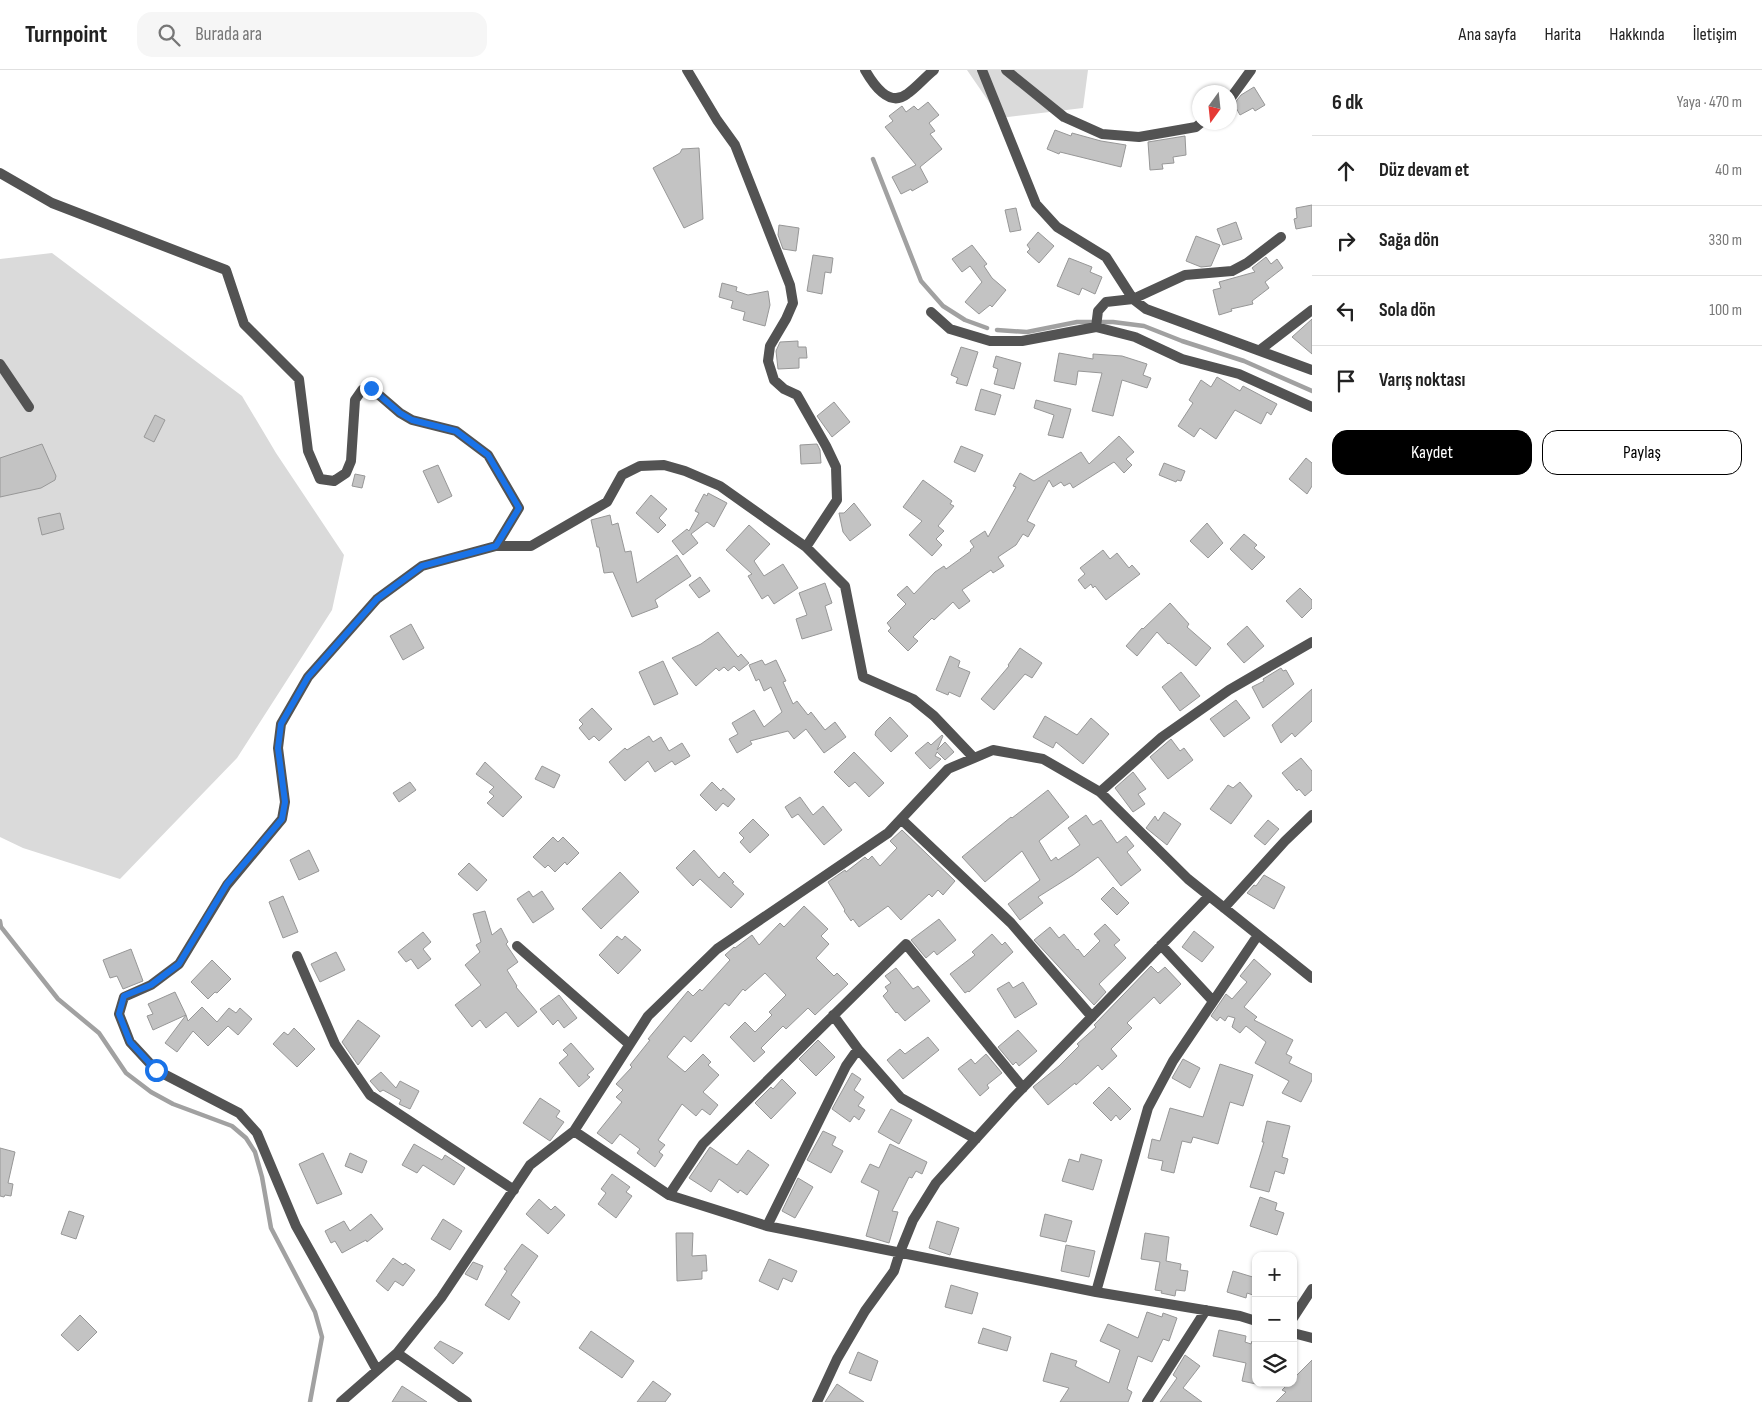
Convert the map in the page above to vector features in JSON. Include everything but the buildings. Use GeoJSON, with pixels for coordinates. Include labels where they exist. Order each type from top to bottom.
{"type":"FeatureCollection","features":[{"type":"Feature","properties":{"kind":"street"},"geometry":{"type":"LineString","coordinates":[[687,70],[717,120],[735,145],[790,285],[792,303],[786,319],[770,346],[768,361],[774,380],[784,389],[796,395],[836,467],[837,500],[806,547]]}},
{"type":"Feature","properties":{"kind":"street"},"geometry":{"type":"LineString","coordinates":[[865,70],[872,82],[884,95],[898,98],[906,95],[934,70]]}},
{"type":"Feature","properties":{"kind":"street"},"geometry":{"type":"LineString","coordinates":[[982,70],[1036,204],[1057,227],[1106,257],[1133,299],[1146,309],[1312,370]]}},
{"type":"Feature","properties":{"kind":"street"},"geometry":{"type":"LineString","coordinates":[[1006,70],[1064,117],[1102,134],[1139,137],[1192,128]]}},
{"type":"Feature","properties":{"kind":"street"},"geometry":{"type":"LineString","coordinates":[[1237,89],[1251,70]]}},
{"type":"Feature","properties":{"kind":"street"},"geometry":{"type":"LineString","coordinates":[[0,172],[52,202],[226,270],[244,324],[299,379],[308,451],[320,478],[334,481],[346,473],[351,461],[355,400],[362,390],[371,388],[400,413],[412,420],[456,431],[488,455],[519,508],[496,546]]}},
{"type":"Feature","properties":{"kind":"street"},"geometry":{"type":"LineString","coordinates":[[1097,323],[1098,311],[1106,302],[1133,299],[1185,275],[1232,271],[1247,263],[1281,237]]}},
{"type":"Feature","properties":{"kind":"street"},"geometry":{"type":"LineString","coordinates":[[1260,350],[1312,310]]}},
{"type":"Feature","properties":{"kind":"street"},"geometry":{"type":"LineString","coordinates":[[931,312],[950,329],[990,341],[1022,341],[1097,323],[1135,337],[1182,359],[1239,374],[1312,407]]}},
{"type":"Feature","properties":{"kind":"street"},"geometry":{"type":"LineString","coordinates":[[0,364],[29,406]]}},
{"type":"Feature","properties":{"kind":"street"},"geometry":{"type":"LineString","coordinates":[[378,1370],[296,1226],[257,1133],[239,1113],[156,1070],[130,1042],[119,1014],[124,996],[151,985],[179,964],[227,884],[282,819],[285,802],[278,748],[281,724],[308,677],[377,599],[422,566],[496,546],[531,546],[607,502],[622,475],[640,466],[664,465],[685,471],[720,486],[806,547],[845,586],[863,677],[913,699],[934,716],[974,758]]}},
{"type":"Feature","properties":{"kind":"street"},"geometry":{"type":"LineString","coordinates":[[1100,792],[1162,737],[1221,695],[1312,642]]}},
{"type":"Feature","properties":{"kind":"street"},"geometry":{"type":"LineString","coordinates":[[341,1402],[397,1352],[441,1298],[530,1165],[574,1131],[648,1016],[717,949],[888,833],[948,769],[993,750],[1043,759],[1100,792],[1188,879],[1312,978]]}},
{"type":"Feature","properties":{"kind":"street"},"geometry":{"type":"LineString","coordinates":[[1224,908],[1285,841],[1312,815]]}},
{"type":"Feature","properties":{"kind":"street"},"geometry":{"type":"LineString","coordinates":[[902,819],[1011,923],[1092,1017]]}},
{"type":"Feature","properties":{"kind":"street"},"geometry":{"type":"LineString","coordinates":[[817,1402],[865,1311],[894,1271],[913,1220],[936,1183],[1023,1088],[1210,896]]}},
{"type":"Feature","properties":{"kind":"street"},"geometry":{"type":"LineString","coordinates":[[1096,1292],[1148,1108],[1173,1061],[1258,935]]}},
{"type":"Feature","properties":{"kind":"street"},"geometry":{"type":"LineString","coordinates":[[669,1195],[703,1144],[906,944],[1023,1088]]}},
{"type":"Feature","properties":{"kind":"street"},"geometry":{"type":"LineString","coordinates":[[517,946],[629,1044]]}},
{"type":"Feature","properties":{"kind":"street"},"geometry":{"type":"LineString","coordinates":[[1162,946],[1213,1001]]}},
{"type":"Feature","properties":{"kind":"street"},"geometry":{"type":"LineString","coordinates":[[297,956],[335,1044],[370,1095],[514,1190]]}},
{"type":"Feature","properties":{"kind":"street"},"geometry":{"type":"LineString","coordinates":[[833,1015],[858,1049],[901,1098],[976,1139]]}},
{"type":"Feature","properties":{"kind":"street"},"geometry":{"type":"LineString","coordinates":[[767,1226],[846,1066],[858,1049]]}},
{"type":"Feature","properties":{"kind":"street"},"geometry":{"type":"LineString","coordinates":[[574,1131],[669,1195],[767,1226],[1096,1292],[1240,1316],[1252,1320]]}},
{"type":"Feature","properties":{"kind":"street"},"geometry":{"type":"LineString","coordinates":[[1297,1312],[1312,1289]]}},
{"type":"Feature","properties":{"kind":"street"},"geometry":{"type":"LineString","coordinates":[[1147,1402],[1206,1310]]}},
{"type":"Feature","properties":{"kind":"street"},"geometry":{"type":"LineString","coordinates":[[1297,1334],[1312,1338]]}},
{"type":"Feature","properties":{"kind":"street"},"geometry":{"type":"LineString","coordinates":[[397,1352],[467,1402]]}},
{"type":"Feature","properties":{"kind":"street"},"geometry":{"type":"LineString","coordinates":[[352,1392],[357,1402]]}},
{"type":"Feature","properties":{"kind":"shaded area"},"geometry":{"type":"Polygon","coordinates":[[[967,70],[1088,70],[1083,108],[1000,118],[967,70]]]}},
{"type":"Feature","properties":{"kind":"shaded area"},"geometry":{"type":"Polygon","coordinates":[[[52,253],[242,396],[276,453],[344,555],[332,610],[237,758],[120,879],[23,848],[0,837],[0,259],[52,253]]]}},
{"type":"Feature","properties":{"kind":"waterway"},"geometry":{"type":"LineString","coordinates":[[873,159],[921,281],[943,306],[965,320],[987,328]]}},
{"type":"Feature","properties":{"kind":"waterway"},"geometry":{"type":"LineString","coordinates":[[997,330],[1027,332],[1077,322],[1113,322],[1144,326],[1182,341],[1244,361],[1312,391]]}},
{"type":"Feature","properties":{"kind":"waterway"},"geometry":{"type":"LineString","coordinates":[[0,921],[1,927],[58,999],[99,1033],[126,1073],[151,1092],[173,1104],[232,1126],[246,1138],[255,1152],[262,1177],[271,1228],[315,1312],[322,1337],[310,1402]]}},
{"type":"Feature","properties":{"kind":"route"},"geometry":{"type":"LineString","coordinates":[[156,1070],[130,1042],[119,1014],[124,996],[151,985],[179,964],[227,884],[282,819],[285,802],[278,748],[281,724],[308,677],[377,599],[422,566],[496,546],[519,508],[488,455],[456,431],[412,420],[400,413],[371,388]]}}]}
